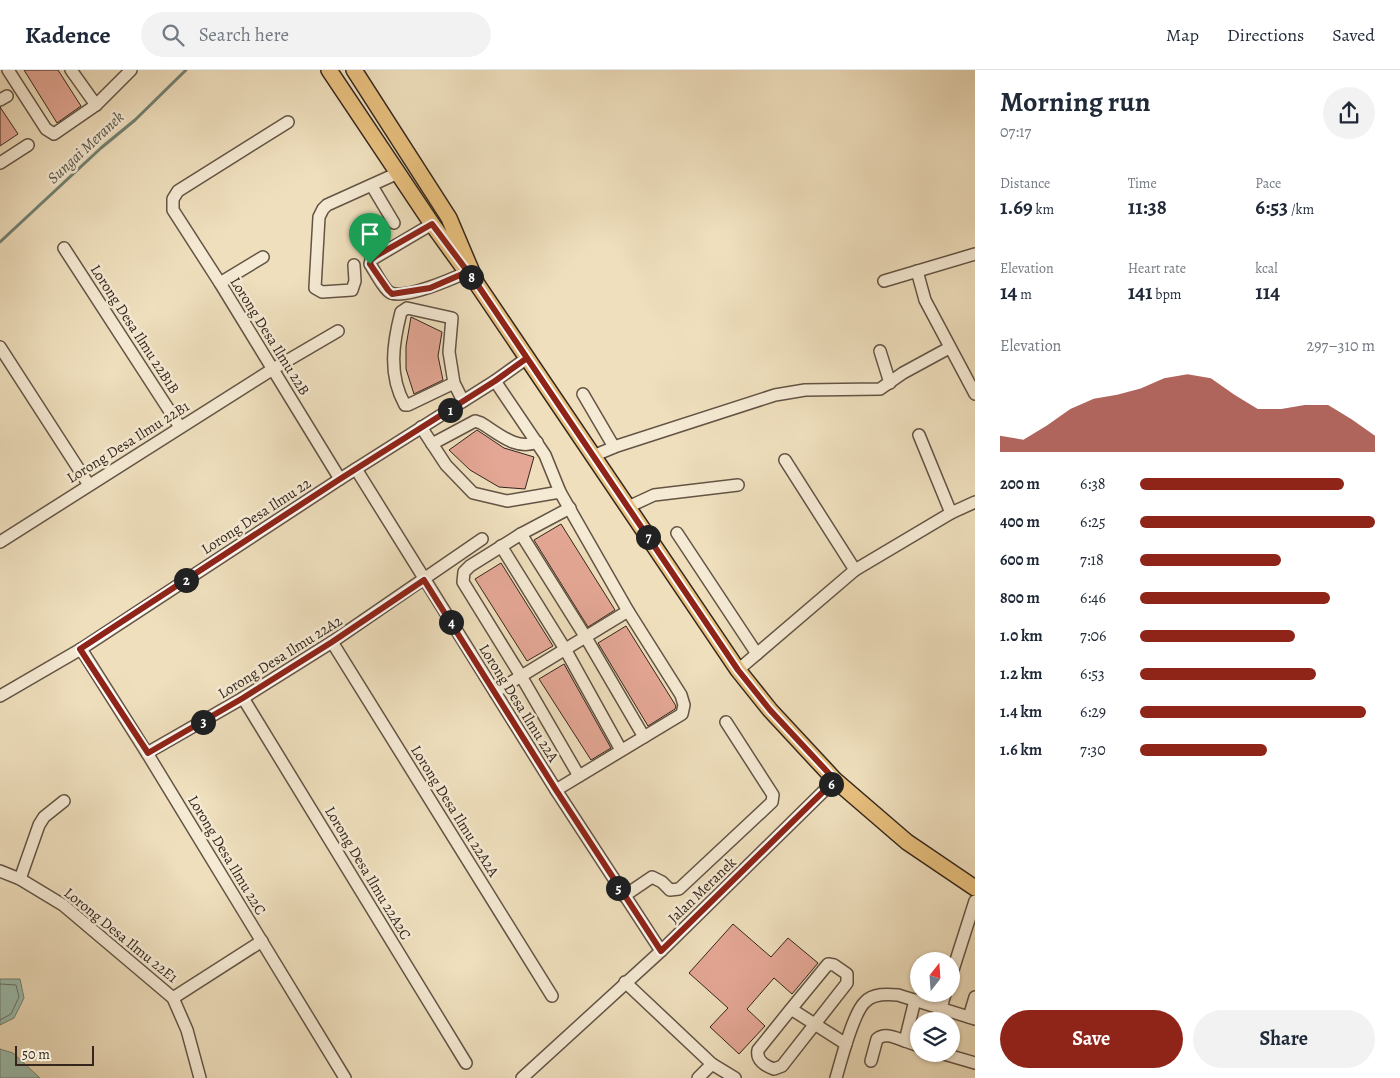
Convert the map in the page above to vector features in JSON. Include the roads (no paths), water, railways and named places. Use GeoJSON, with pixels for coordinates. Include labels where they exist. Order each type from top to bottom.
{"type":"FeatureCollection","features":[{"type":"Feature","properties":{"kind":"main road"},"geometry":{"type":"LineString","coordinates":[[329,70],[432,224],[527,358],[738,670],[770,710],[835,780],[907,842],[975,888]]}},
{"type":"Feature","properties":{"kind":"main road"},"geometry":{"type":"LineString","coordinates":[[354,70],[449,218],[472,278]]}},
{"type":"Feature","properties":{"kind":"street"},"geometry":{"type":"LineString","coordinates":[[8,70],[46,129],[52,134],[58,133],[96,105],[131,70]]}},
{"type":"Feature","properties":{"kind":"street"},"geometry":{"type":"LineString","coordinates":[[74,71],[96,105]]}},
{"type":"Feature","properties":{"kind":"street","name":"Lorong Desa Ilmu 22B"},"geometry":{"type":"LineString","coordinates":[[288,122],[178,191],[172,199],[172,210],[220,283],[340,479]]}},
{"type":"Feature","properties":{"kind":"street"},"geometry":{"type":"LineString","coordinates":[[0,163],[28,145]]}},
{"type":"Feature","properties":{"kind":"street"},"geometry":{"type":"LineString","coordinates":[[354,265],[355,281],[352,290],[322,292],[315,288],[320,218],[323,209],[398,173]]}},
{"type":"Feature","properties":{"kind":"street"},"geometry":{"type":"LineString","coordinates":[[372,186],[394,223]]}},
{"type":"Feature","properties":{"kind":"street"},"geometry":{"type":"LineString","coordinates":[[432,224],[371,260],[370,264],[388,290],[396,294],[472,278]]}},
{"type":"Feature","properties":{"kind":"street","name":"Lorong Desa Ilmu 22B1B"},"geometry":{"type":"LineString","coordinates":[[64,248],[180,427]]}},
{"type":"Feature","properties":{"kind":"street"},"geometry":{"type":"LineString","coordinates":[[884,281],[975,254]]}},
{"type":"Feature","properties":{"kind":"street"},"geometry":{"type":"LineString","coordinates":[[220,283],[263,257]]}},
{"type":"Feature","properties":{"kind":"street"},"geometry":{"type":"LineString","coordinates":[[917,272],[925,300],[975,394]]}},
{"type":"Feature","properties":{"kind":"street"},"geometry":{"type":"LineString","coordinates":[[454,383],[405,405],[395,375],[393,351],[402,310],[407,308],[452,318],[449,348],[454,383],[462,401]]}},
{"type":"Feature","properties":{"kind":"street","name":"Lorong Desa Ilmu 22B1"},"geometry":{"type":"LineString","coordinates":[[0,541],[273,369],[338,331]]}},
{"type":"Feature","properties":{"kind":"street"},"geometry":{"type":"LineString","coordinates":[[0,347],[89,485]]}},
{"type":"Feature","properties":{"kind":"street"},"geometry":{"type":"LineString","coordinates":[[593,456],[614,447],[775,395],[805,390],[880,389],[903,373],[949,348]]}},
{"type":"Feature","properties":{"kind":"street"},"geometry":{"type":"LineString","coordinates":[[880,351],[890,382]]}},
{"type":"Feature","properties":{"kind":"street","name":"Lorong Desa Ilmu 22"},"geometry":{"type":"LineString","coordinates":[[0,696],[80,649],[340,479],[495,381],[527,358]]}},
{"type":"Feature","properties":{"kind":"street"},"geometry":{"type":"LineString","coordinates":[[495,381],[545,454],[560,492],[628,610],[682,695],[684,705],[682,714],[556,790]]}},
{"type":"Feature","properties":{"kind":"street"},"geometry":{"type":"LineString","coordinates":[[583,394],[614,447]]}},
{"type":"Feature","properties":{"kind":"street"},"geometry":{"type":"LineString","coordinates":[[432,444],[475,421],[517,444],[525,446],[537,442]]}},
{"type":"Feature","properties":{"kind":"street"},"geometry":{"type":"LineString","coordinates":[[421,428],[446,465],[473,493],[507,501],[560,492]]}},
{"type":"Feature","properties":{"kind":"street"},"geometry":{"type":"LineString","coordinates":[[919,435],[951,514]]}},
{"type":"Feature","properties":{"kind":"street"},"geometry":{"type":"LineString","coordinates":[[785,460],[855,570]]}},
{"type":"Feature","properties":{"kind":"street","name":"Lorong Desa Ilmu 22A"},"geometry":{"type":"LineString","coordinates":[[356,469],[556,790],[661,951]]}},
{"type":"Feature","properties":{"kind":"street"},"geometry":{"type":"LineString","coordinates":[[628,507],[654,495],[738,485]]}},
{"type":"Feature","properties":{"kind":"street"},"geometry":{"type":"LineString","coordinates":[[738,670],[855,570],[975,502]]}},
{"type":"Feature","properties":{"kind":"street"},"geometry":{"type":"LineString","coordinates":[[570,508],[521,534],[470,566],[464,572],[463,582],[521,676],[579,776]]}},
{"type":"Feature","properties":{"kind":"street"},"geometry":{"type":"LineString","coordinates":[[677,533],[756,654]]}},
{"type":"Feature","properties":{"kind":"street"},"geometry":{"type":"LineString","coordinates":[[521,534],[585,636],[644,737]]}},
{"type":"Feature","properties":{"kind":"street","name":"Lorong Desa Ilmu 22A2"},"geometry":{"type":"LineString","coordinates":[[148,753],[243,698],[332,642],[482,538]]}},
{"type":"Feature","properties":{"kind":"street"},"geometry":{"type":"LineString","coordinates":[[501,546],[565,649],[621,750]]}},
{"type":"Feature","properties":{"kind":"street"},"geometry":{"type":"LineString","coordinates":[[495,692],[628,610]]}},
{"type":"Feature","properties":{"kind":"street","name":"Lorong Desa Ilmu 22A2A"},"geometry":{"type":"LineString","coordinates":[[332,642],[552,996]]}},
{"type":"Feature","properties":{"kind":"street","name":"Lorong Desa Ilmu 22C"},"geometry":{"type":"LineString","coordinates":[[80,649],[148,753],[345,1078]]}},
{"type":"Feature","properties":{"kind":"street","name":"Lorong Desa Ilmu 22A2C"},"geometry":{"type":"LineString","coordinates":[[243,698],[466,1063]]}},
{"type":"Feature","properties":{"kind":"street"},"geometry":{"type":"LineString","coordinates":[[624,896],[652,877],[662,882],[670,890],[679,889],[772,802],[773,795],[726,722]]}},
{"type":"Feature","properties":{"kind":"street","name":"Jalan Meranek"},"geometry":{"type":"LineString","coordinates":[[522,1078],[661,951],[835,780]]}},
{"type":"Feature","properties":{"kind":"street"},"geometry":{"type":"LineString","coordinates":[[20,879],[36,832],[44,816],[64,801]]}},
{"type":"Feature","properties":{"kind":"street","name":"Lorong Desa Ilmu 22E1"},"geometry":{"type":"LineString","coordinates":[[0,871],[20,879],[63,905],[173,998],[187,1030],[200,1078]]}},
{"type":"Feature","properties":{"kind":"street"},"geometry":{"type":"LineString","coordinates":[[959,952],[975,901]]}},
{"type":"Feature","properties":{"kind":"street"},"geometry":{"type":"LineString","coordinates":[[173,998],[262,941]]}},
{"type":"Feature","properties":{"kind":"street"},"geometry":{"type":"LineString","coordinates":[[828,964],[834,965],[846,974],[847,983],[782,1066],[774,1070],[769,1068],[758,1057],[758,1050],[791,1009],[828,964]]}},
{"type":"Feature","properties":{"kind":"street"},"geometry":{"type":"LineString","coordinates":[[625,982],[712,1064],[735,1078]]}},
{"type":"Feature","properties":{"kind":"street"},"geometry":{"type":"LineString","coordinates":[[836,1078],[846,1044],[857,1015],[865,1001],[872,997],[888,994],[910,999]]}},
{"type":"Feature","properties":{"kind":"street"},"geometry":{"type":"LineString","coordinates":[[922,1002],[972,1018],[975,997]]}},
{"type":"Feature","properties":{"kind":"street"},"geometry":{"type":"LineString","coordinates":[[905,1041],[915,1002]]}},
{"type":"Feature","properties":{"kind":"street"},"geometry":{"type":"LineString","coordinates":[[941,1008],[943,1002]]}},
{"type":"Feature","properties":{"kind":"street"},"geometry":{"type":"LineString","coordinates":[[791,1009],[846,1044]]}},
{"type":"Feature","properties":{"kind":"street"},"geometry":{"type":"LineString","coordinates":[[871,1061],[877,1039],[880,1036],[887,1035],[910,1043]]}},
{"type":"Feature","properties":{"kind":"street"},"geometry":{"type":"LineString","coordinates":[[960,1059],[975,1063]]}},
{"type":"Feature","properties":{"kind":"street"},"geometry":{"type":"LineString","coordinates":[[698,1078],[712,1064]]}},
{"type":"Feature","properties":{"kind":"water"},"geometry":{"type":"Polygon","coordinates":[[[0,979],[20,979],[24,998],[14,1018],[0,1025],[0,979]]]}},
{"type":"Feature","properties":{"kind":"water"},"geometry":{"type":"Polygon","coordinates":[[[0,1049],[13,1053],[40,1078],[0,1078],[0,1049]]]}},
{"type":"Feature","properties":{"kind":"waterway","name":"Sungai Meranek"},"geometry":{"type":"LineString","coordinates":[[0,242],[101,148],[135,120],[186,70]]}}]}
